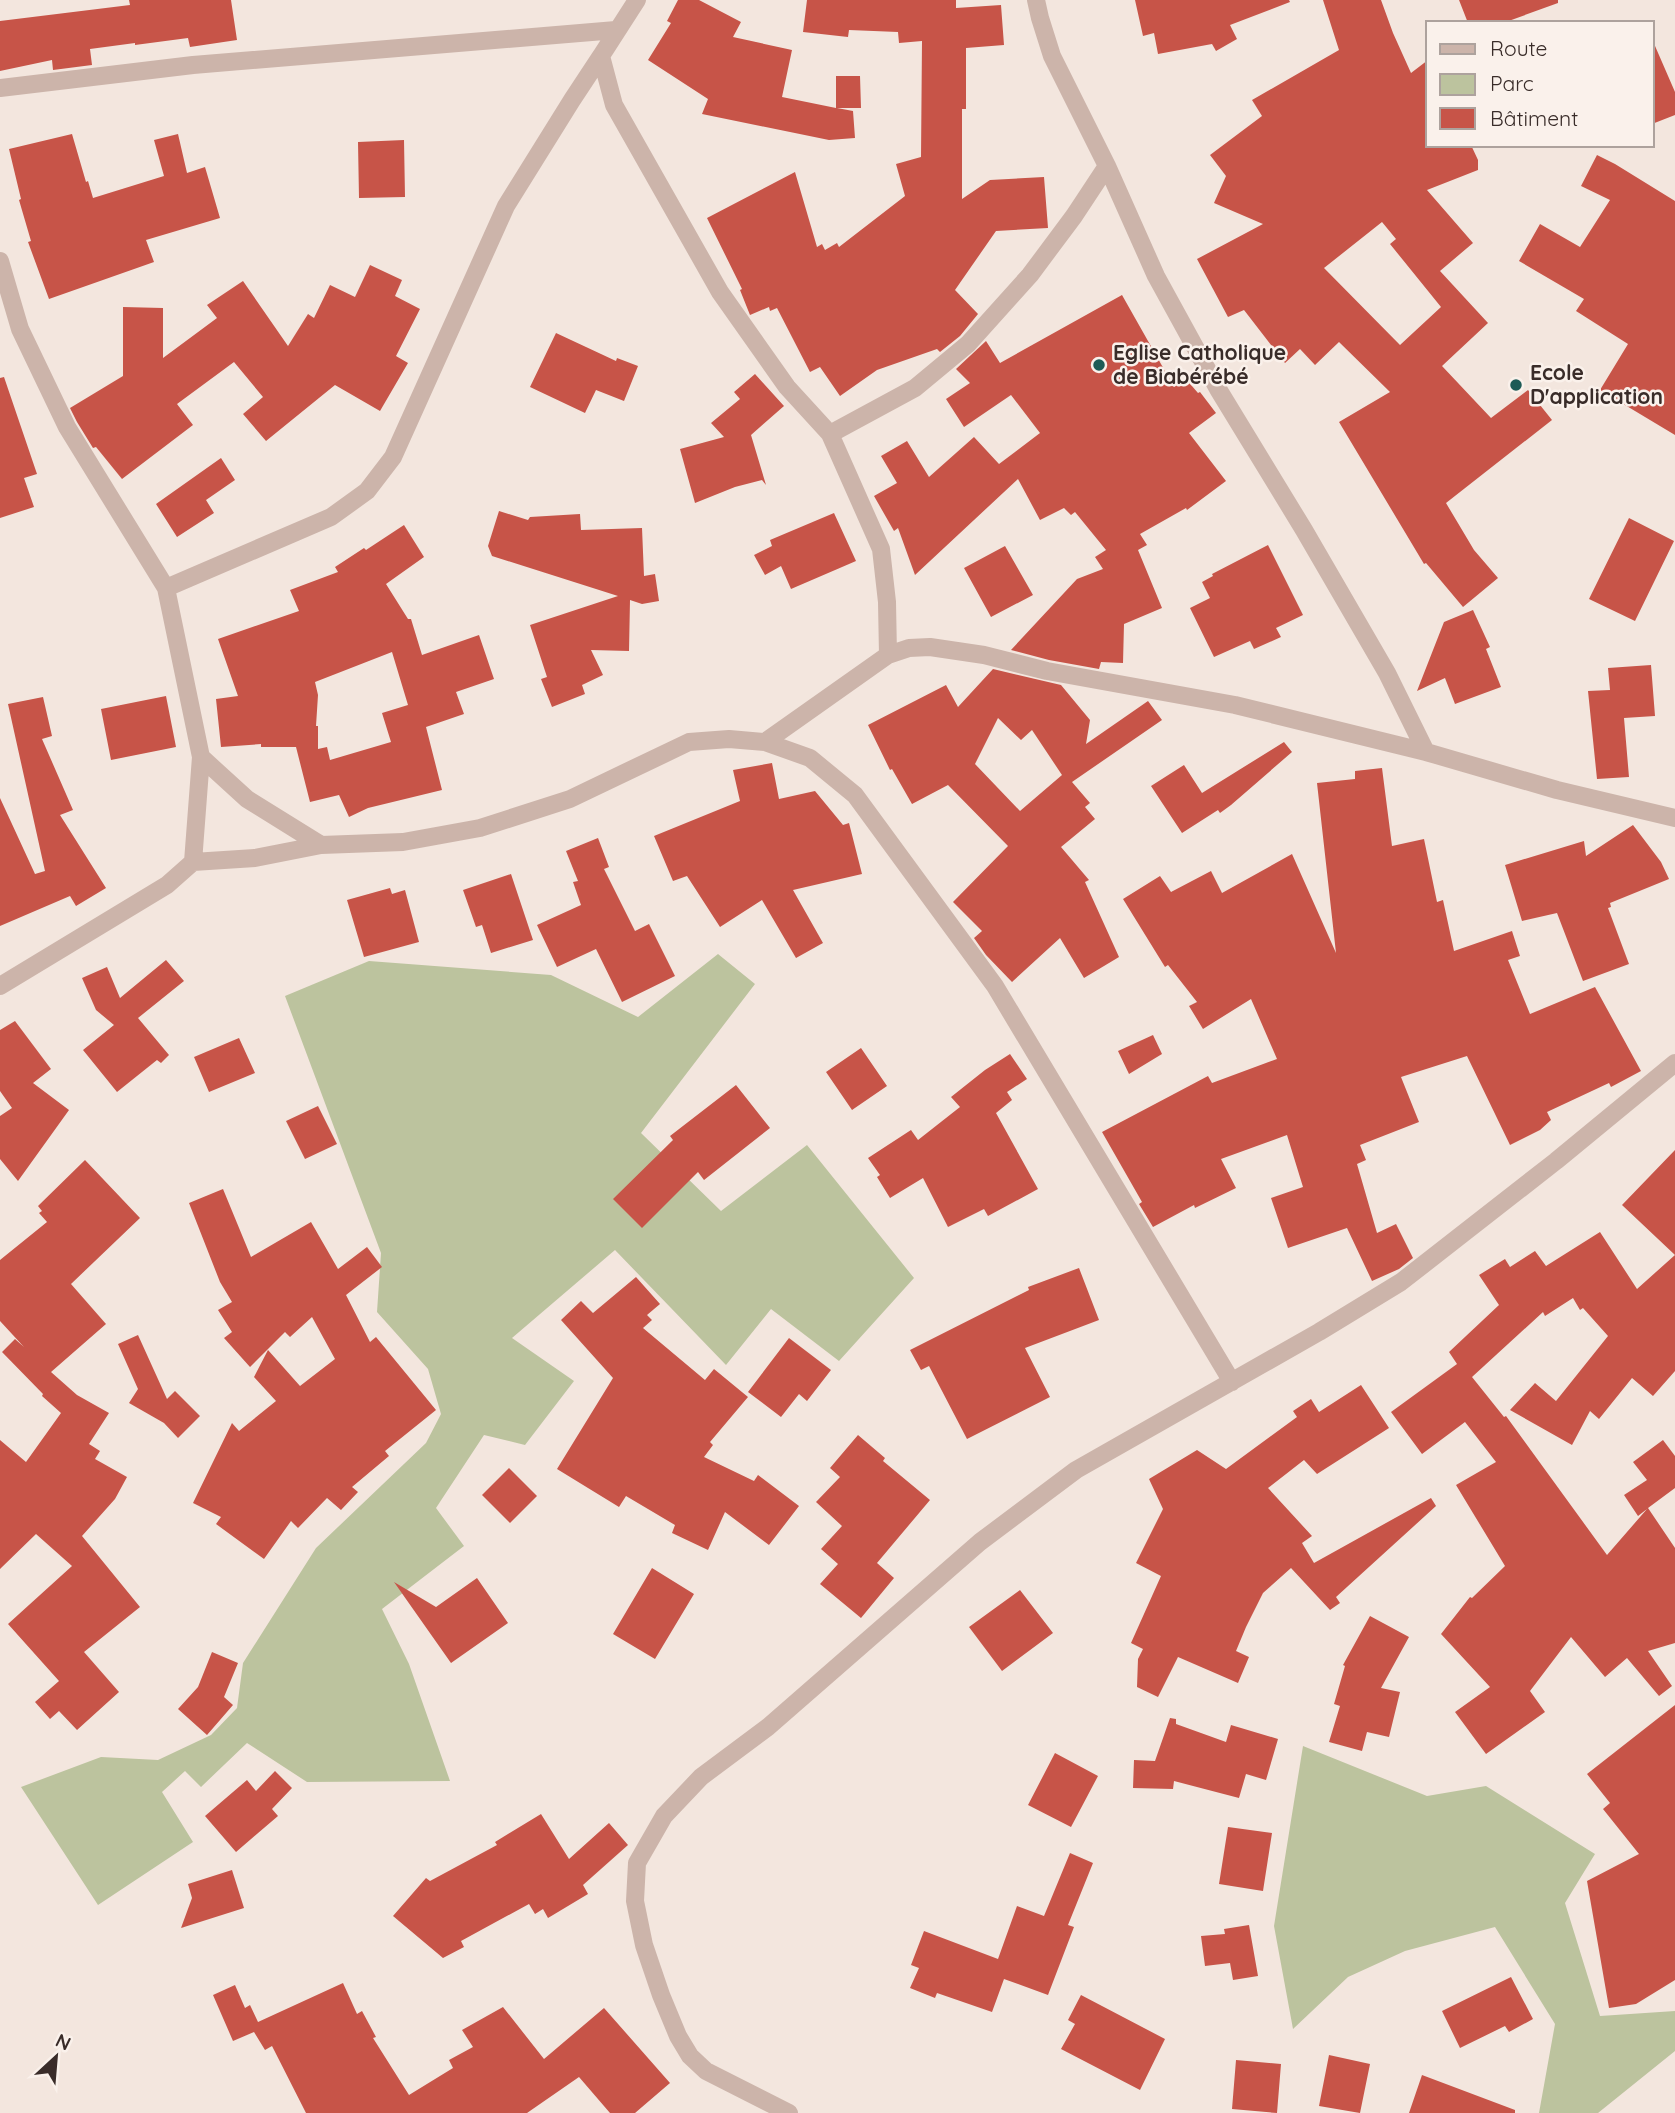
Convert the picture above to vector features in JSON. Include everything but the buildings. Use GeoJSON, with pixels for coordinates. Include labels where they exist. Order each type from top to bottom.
{"type":"FeatureCollection","features":[{"type":"Feature","properties":{"kind":"street"},"geometry":{"type":"LineString","coordinates":[[166,588],[331,517],[367,491],[393,457],[506,206],[636,0]]}},
{"type":"Feature","properties":{"kind":"street"},"geometry":{"type":"LineString","coordinates":[[1036,0],[1052,56],[1107,166],[1162,287],[1218,389],[1387,673],[1426,752]]}},
{"type":"Feature","properties":{"kind":"street"},"geometry":{"type":"LineString","coordinates":[[0,88],[193,65],[616,30]]}},
{"type":"Feature","properties":{"kind":"street"},"geometry":{"type":"LineString","coordinates":[[601,57],[614,104],[720,292],[787,387],[830,434],[881,549],[887,602],[888,655]]}},
{"type":"Feature","properties":{"kind":"street"},"geometry":{"type":"LineString","coordinates":[[830,434],[915,388],[968,344],[1030,275],[1107,166]]}},
{"type":"Feature","properties":{"kind":"street"},"geometry":{"type":"LineString","coordinates":[[0,261],[20,329],[67,427],[166,588],[201,757],[192,862]]}},
{"type":"Feature","properties":{"kind":"street"},"geometry":{"type":"LineString","coordinates":[[765,742],[888,655],[909,648],[930,647],[984,654],[1047,671],[1235,705],[1426,752],[1557,790],[1675,818]]}},
{"type":"Feature","properties":{"kind":"street"},"geometry":{"type":"LineString","coordinates":[[0,986],[167,886],[192,862],[255,858],[321,845],[403,842],[480,828],[570,799],[690,742],[729,739],[765,742],[810,758],[855,795],[995,986],[1232,1381]]}},
{"type":"Feature","properties":{"kind":"street"},"geometry":{"type":"LineString","coordinates":[[201,757],[247,799],[321,845]]}},
{"type":"Feature","properties":{"kind":"street"},"geometry":{"type":"LineString","coordinates":[[789,2113],[706,2071],[690,2056],[678,2036],[661,1996],[635,1901],[637,1863],[664,1816],[701,1777],[768,1727],[980,1542],[1076,1470],[1320,1332],[1401,1282],[1556,1161],[1675,1063]]}},
{"type":"Feature","properties":{"kind":"green space"},"geometry":{"type":"Polygon","coordinates":[[[718,954],[755,984],[641,1133],[721,1211],[807,1145],[914,1278],[839,1361],[771,1309],[726,1365],[615,1250],[512,1338],[574,1381],[525,1445],[484,1435],[436,1508],[464,1546],[382,1609],[409,1664],[450,1781],[307,1782],[247,1743],[201,1787],[185,1771],[162,1792],[193,1842],[98,1905],[21,1787],[101,1757],[158,1760],[211,1735],[237,1708],[243,1663],[316,1548],[426,1443],[441,1414],[428,1369],[377,1312],[381,1253],[285,996],[369,961],[551,975],[638,1017],[718,954]]]}},
{"type":"Feature","properties":{"kind":"green space"},"geometry":{"type":"Polygon","coordinates":[[[1303,1746],[1427,1796],[1486,1786],[1595,1854],[1565,1903],[1600,2016],[1675,2011],[1675,2051],[1598,2113],[1539,2113],[1555,2024],[1495,1927],[1405,1951],[1348,1977],[1293,2029],[1274,1926],[1303,1746]]]}},
{"type":"Feature","properties":{"kind":"place","name":"Eglise Catholique de Biabérébé"},"geometry":{"type":"Point","coordinates":[1099,365]}},
{"type":"Feature","properties":{"kind":"place","name":"Ecole D'application"},"geometry":{"type":"Point","coordinates":[1516,385]}}]}
